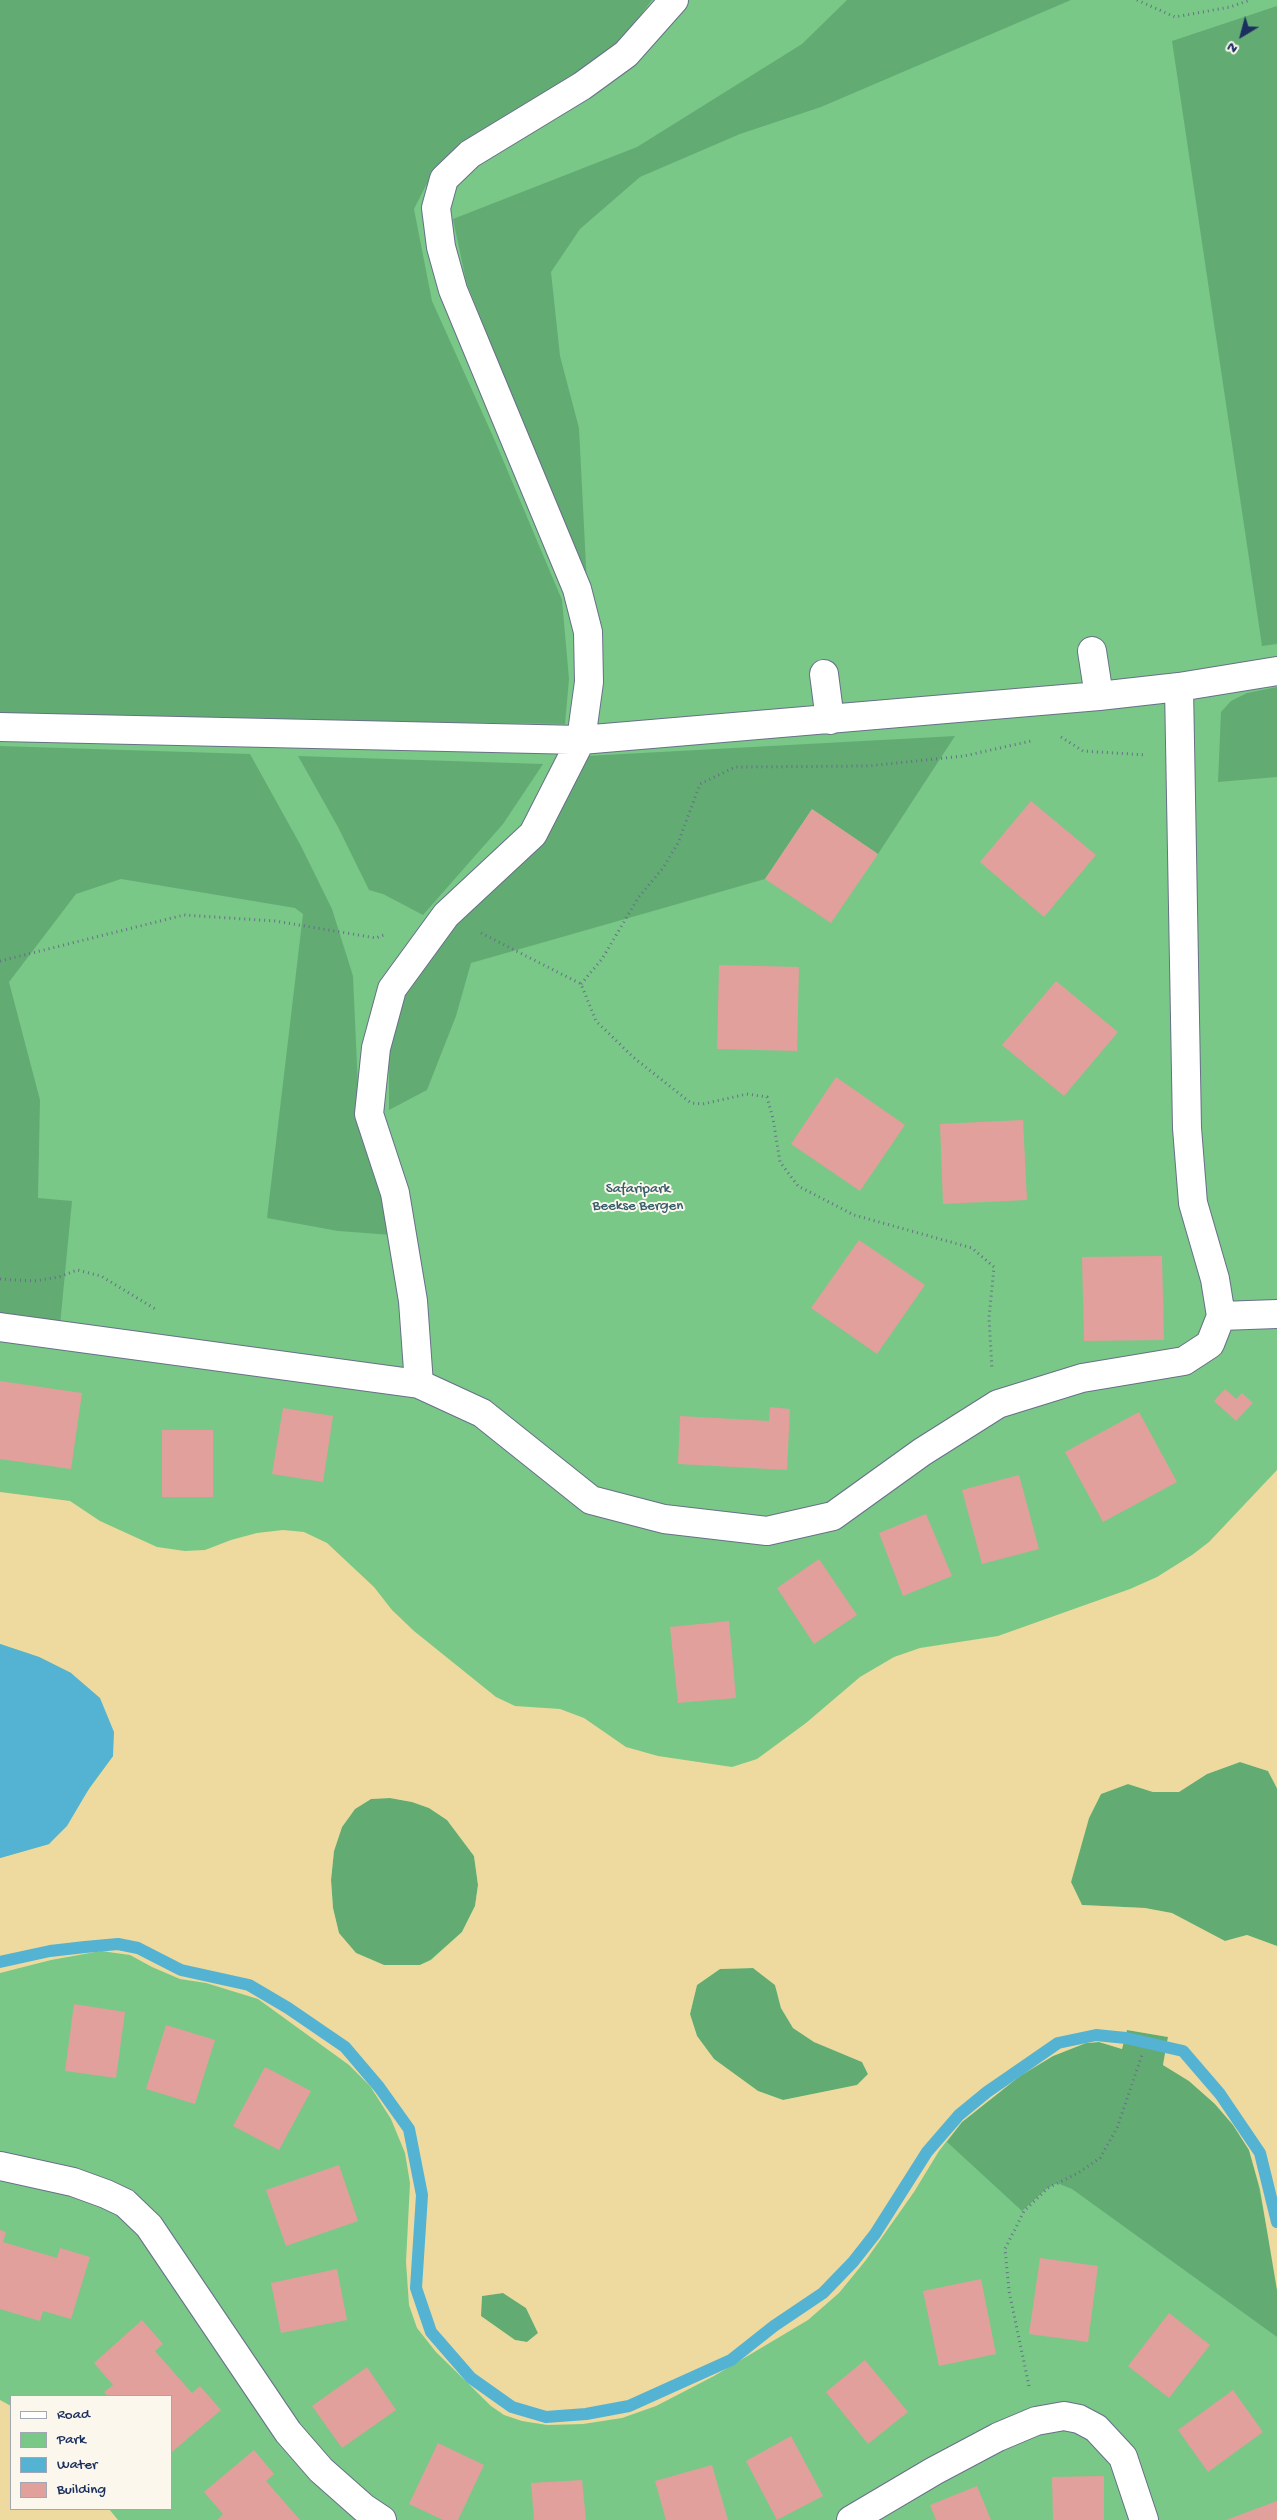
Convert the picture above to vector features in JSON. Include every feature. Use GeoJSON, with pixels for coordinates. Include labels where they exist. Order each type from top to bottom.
{"type":"FeatureCollection","features":[{"type":"Feature","properties":{"kind":"street"},"geometry":{"type":"LineString","coordinates":[[419,1384],[413,1301],[395,1194],[369,1114],[376,1048],[392,989],[446,915],[533,834],[581,740],[588,682],[588,632],[577,589],[453,290],[441,247],[436,208],[444,179],[470,154],[582,86],[626,54],[674,0]]}},
{"type":"Feature","properties":{"kind":"street"},"geometry":{"type":"LineString","coordinates":[[1092,651],[1099,696]]}},
{"type":"Feature","properties":{"kind":"street"},"geometry":{"type":"LineString","coordinates":[[0,727],[581,740],[1099,696],[1179,687],[1277,671]]}},
{"type":"Feature","properties":{"kind":"street"},"geometry":{"type":"LineString","coordinates":[[824,674],[830,720]]}},
{"type":"Feature","properties":{"kind":"street"},"geometry":{"type":"LineString","coordinates":[[0,1327],[419,1384],[482,1413],[591,1500],[664,1518],[767,1531],[833,1516],[922,1452],[998,1404],[1082,1378],[1184,1361],[1210,1344],[1220,1316],[1215,1279],[1193,1203],[1187,1128],[1179,687]]}},
{"type":"Feature","properties":{"kind":"street"},"geometry":{"type":"LineString","coordinates":[[1220,1316],[1277,1314]]}},
{"type":"Feature","properties":{"kind":"street"},"geometry":{"type":"LineString","coordinates":[[0,2166],[73,2182],[106,2194],[124,2203],[149,2226],[288,2432],[321,2470],[364,2508],[382,2520]]}},
{"type":"Feature","properties":{"kind":"street"},"geometry":{"type":"LineString","coordinates":[[851,2520],[934,2471],[998,2437],[1036,2421],[1064,2416],[1080,2419],[1096,2428],[1122,2457],[1144,2520]]}},
{"type":"Feature","properties":{"kind":"path"},"geometry":{"type":"LineString","coordinates":[[1137,0],[1176,17],[1230,8],[1250,0]]}},
{"type":"Feature","properties":{"kind":"path"},"geometry":{"type":"LineString","coordinates":[[1059,735],[1083,750],[1117,754],[1179,755]]}},
{"type":"Feature","properties":{"kind":"path"},"geometry":{"type":"LineString","coordinates":[[581,984],[602,960],[638,898],[663,868],[678,843],[700,784],[735,767],[868,766],[964,756],[1034,740]]}},
{"type":"Feature","properties":{"kind":"path"},"geometry":{"type":"LineString","coordinates":[[0,962],[184,915],[275,921],[376,938],[394,932]]}},
{"type":"Feature","properties":{"kind":"path"},"geometry":{"type":"LineString","coordinates":[[446,915],[581,984],[596,1021],[633,1057],[690,1103],[703,1104],[747,1094],[767,1097],[773,1119],[780,1162],[798,1186],[854,1215],[972,1248],[994,1267],[989,1318],[992,1370],[998,1404]]}},
{"type":"Feature","properties":{"kind":"path"},"geometry":{"type":"LineString","coordinates":[[0,1279],[34,1281],[59,1277],[77,1270],[101,1276],[163,1313]]}},
{"type":"Feature","properties":{"kind":"path"},"geometry":{"type":"LineString","coordinates":[[1036,2421],[1010,2291],[1005,2249],[1024,2211],[1048,2188],[1078,2173],[1100,2158],[1117,2128],[1143,2052]]}},
{"type":"Feature","properties":{"kind":"green space","name":"Safaripark Beekse Bergen"},"geometry":{"type":"Polygon","coordinates":[[[0,0],[1277,0],[1277,2520],[0,2520],[0,0]]]}},
{"type":"Feature","properties":{"kind":"green space"},"geometry":{"type":"Polygon","coordinates":[[[0,0],[652,0],[618,45],[436,166],[414,209],[432,301],[495,441],[562,600],[569,679],[565,724],[0,716],[0,0]]]}},
{"type":"Feature","properties":{"kind":"green space"},"geometry":{"type":"Polygon","coordinates":[[[847,0],[1071,0],[821,107],[740,134],[640,177],[580,229],[551,272],[560,356],[579,428],[587,585],[466,281],[453,219],[637,147],[802,44],[847,0]]]}},
{"type":"Feature","properties":{"kind":"green space"},"geometry":{"type":"Polygon","coordinates":[[[1277,6],[1277,644],[1262,646],[1172,41],[1277,6]]]}},
{"type":"Feature","properties":{"kind":"green space"},"geometry":{"type":"Polygon","coordinates":[[[1277,687],[1277,777],[1218,782],[1221,712],[1231,701],[1247,693],[1277,687]]]}},
{"type":"Feature","properties":{"kind":"green space"},"geometry":{"type":"Polygon","coordinates":[[[955,736],[878,854],[812,809],[765,879],[471,963],[456,1016],[427,1090],[389,1110],[389,1054],[405,991],[451,930],[539,847],[586,756],[955,736]]]}},
{"type":"Feature","properties":{"kind":"green space"},"geometry":{"type":"Polygon","coordinates":[[[0,746],[250,754],[301,846],[332,909],[353,976],[359,1110],[392,1235],[338,1231],[267,1218],[303,914],[295,908],[121,879],[76,894],[9,982],[40,1100],[38,1198],[72,1201],[60,1325],[0,1317],[0,746]]]}},
{"type":"Feature","properties":{"kind":"green space"},"geometry":{"type":"Polygon","coordinates":[[[298,756],[543,764],[503,824],[423,915],[383,894],[369,890],[338,827],[298,756]]]}},
{"type":"Feature","properties":{"kind":"green space"},"geometry":{"type":"Polygon","coordinates":[[[1240,1762],[1268,1771],[1277,1789],[1277,1946],[1247,1935],[1225,1941],[1145,1908],[1082,1905],[1071,1882],[1089,1818],[1101,1794],[1128,1784],[1153,1792],[1178,1792],[1207,1774],[1240,1762]]]}},
{"type":"Feature","properties":{"kind":"green space"},"geometry":{"type":"Polygon","coordinates":[[[390,1798],[412,1802],[429,1808],[447,1820],[474,1856],[478,1885],[475,1906],[462,1932],[430,1960],[420,1965],[384,1965],[356,1953],[339,1934],[333,1908],[331,1880],[334,1851],[342,1827],[355,1809],[371,1799],[390,1798]]]}},
{"type":"Feature","properties":{"kind":"green space"},"geometry":{"type":"Polygon","coordinates":[[[753,1968],[775,1985],[781,2008],[793,2028],[814,2042],[862,2062],[868,2074],[857,2085],[783,2100],[758,2091],[714,2059],[697,2036],[690,2014],[697,1985],[720,1969],[753,1968]]]}},
{"type":"Feature","properties":{"kind":"green space"},"geometry":{"type":"Polygon","coordinates":[[[1127,2030],[1168,2037],[1163,2065],[1189,2081],[1215,2104],[1233,2125],[1249,2150],[1258,2183],[1273,2260],[1277,2290],[1277,2337],[1072,2189],[1057,2183],[1046,2189],[1022,2211],[947,2142],[962,2122],[1020,2076],[1053,2056],[1086,2043],[1099,2042],[1122,2049],[1127,2030]]]}},
{"type":"Feature","properties":{"kind":"green space"},"geometry":{"type":"Polygon","coordinates":[[[503,2293],[526,2308],[538,2333],[527,2342],[515,2340],[480,2316],[482,2296],[503,2293]]]}},
{"type":"Feature","properties":{"kind":"sand"},"geometry":{"type":"Polygon","coordinates":[[[1277,1470],[1277,1788],[1268,1771],[1240,1762],[1207,1774],[1179,1792],[1153,1792],[1128,1784],[1101,1794],[1089,1818],[1071,1882],[1082,1905],[1145,1908],[1172,1913],[1225,1941],[1247,1935],[1277,1946],[1277,2290],[1260,2189],[1249,2150],[1233,2125],[1215,2104],[1189,2081],[1163,2065],[1168,2037],[1127,2030],[1122,2049],[1099,2042],[1086,2043],[1053,2056],[1020,2076],[962,2122],[939,2151],[914,2192],[866,2260],[839,2293],[808,2320],[714,2376],[656,2406],[622,2418],[583,2424],[547,2425],[522,2421],[504,2415],[491,2406],[436,2352],[417,2328],[409,2305],[406,2262],[410,2183],[405,2153],[391,2119],[370,2086],[349,2065],[258,1999],[206,1983],[180,1979],[130,1955],[101,1951],[51,1960],[0,1973],[0,1858],[49,1844],[113,1756],[71,1673],[39,1657],[0,1644],[0,1492],[70,1501],[100,1521],[157,1547],[185,1551],[205,1550],[257,1533],[283,1530],[304,1532],[327,1543],[374,1587],[392,1610],[414,1631],[496,1697],[515,1706],[560,1709],[584,1718],[626,1747],[658,1756],[732,1767],[757,1759],[806,1723],[860,1677],[894,1657],[920,1648],[998,1636],[1130,1589],[1157,1577],[1209,1542],[1277,1470]],[[390,1798],[371,1799],[355,1809],[342,1827],[334,1851],[331,1880],[333,1908],[339,1933],[356,1953],[384,1965],[420,1965],[431,1960],[462,1932],[475,1906],[478,1885],[474,1856],[447,1820],[429,1808],[412,1802],[390,1798]],[[753,1968],[720,1969],[697,1985],[690,2014],[697,2036],[714,2059],[758,2091],[783,2100],[857,2085],[868,2074],[862,2062],[814,2042],[793,2028],[781,2008],[775,1985],[753,1968]],[[503,2293],[482,2296],[481,2316],[515,2340],[527,2342],[538,2333],[526,2308],[503,2293]]]}},
{"type":"Feature","properties":{"kind":"sand"},"geometry":{"type":"Polygon","coordinates":[[[0,2400],[10,2405],[10,2510],[110,2510],[118,2520],[0,2520],[0,2400]]]}},
{"type":"Feature","properties":{"kind":"water"},"geometry":{"type":"Polygon","coordinates":[[[0,1644],[39,1657],[71,1673],[100,1698],[114,1732],[113,1756],[90,1787],[67,1826],[49,1844],[0,1858],[0,1644]]]}},
{"type":"Feature","properties":{"kind":"building"},"geometry":{"type":"Polygon","coordinates":[[[1031,801],[1096,855],[1044,917],[980,862],[1031,801]]]}},
{"type":"Feature","properties":{"kind":"building"},"geometry":{"type":"Polygon","coordinates":[[[812,809],[878,854],[831,923],[765,879],[812,809]]]}},
{"type":"Feature","properties":{"kind":"building"},"geometry":{"type":"Polygon","coordinates":[[[719,965],[799,967],[797,1051],[717,1049],[719,965]]]}},
{"type":"Feature","properties":{"kind":"building"},"geometry":{"type":"Polygon","coordinates":[[[1056,981],[1118,1032],[1064,1096],[1002,1045],[1056,981]]]}},
{"type":"Feature","properties":{"kind":"building"},"geometry":{"type":"Polygon","coordinates":[[[836,1077],[905,1125],[860,1191],[791,1144],[836,1077]]]}},
{"type":"Feature","properties":{"kind":"building"},"geometry":{"type":"Polygon","coordinates":[[[1023,1120],[1027,1200],[943,1204],[940,1124],[1023,1120]]]}},
{"type":"Feature","properties":{"kind":"building"},"geometry":{"type":"Polygon","coordinates":[[[859,1240],[925,1285],[877,1354],[811,1308],[859,1240]]]}},
{"type":"Feature","properties":{"kind":"building"},"geometry":{"type":"Polygon","coordinates":[[[1162,1256],[1164,1340],[1084,1341],[1082,1257],[1162,1256]]]}},
{"type":"Feature","properties":{"kind":"building"},"geometry":{"type":"Polygon","coordinates":[[[0,1381],[82,1393],[71,1469],[0,1459],[0,1381]]]}},
{"type":"Feature","properties":{"kind":"building"},"geometry":{"type":"Polygon","coordinates":[[[1225,1389],[1236,1399],[1242,1393],[1253,1403],[1236,1421],[1214,1401],[1225,1389]]]}},
{"type":"Feature","properties":{"kind":"building"},"geometry":{"type":"Polygon","coordinates":[[[770,1407],[790,1409],[787,1470],[678,1464],[680,1416],[769,1421],[770,1407]]]}},
{"type":"Feature","properties":{"kind":"building"},"geometry":{"type":"Polygon","coordinates":[[[283,1408],[333,1416],[323,1482],[272,1474],[283,1408]]]}},
{"type":"Feature","properties":{"kind":"building"},"geometry":{"type":"Polygon","coordinates":[[[1139,1412],[1177,1482],[1103,1522],[1065,1452],[1139,1412]]]}},
{"type":"Feature","properties":{"kind":"building"},"geometry":{"type":"Polygon","coordinates":[[[162,1430],[213,1430],[213,1497],[162,1497],[162,1430]]]}},
{"type":"Feature","properties":{"kind":"building"},"geometry":{"type":"Polygon","coordinates":[[[1019,1475],[1039,1549],[982,1564],[962,1490],[1019,1475]]]}},
{"type":"Feature","properties":{"kind":"building"},"geometry":{"type":"Polygon","coordinates":[[[926,1514],[952,1576],[903,1596],[879,1533],[926,1514]]]}},
{"type":"Feature","properties":{"kind":"building"},"geometry":{"type":"Polygon","coordinates":[[[819,1559],[857,1615],[814,1644],[777,1588],[819,1559]]]}},
{"type":"Feature","properties":{"kind":"building"},"geometry":{"type":"Polygon","coordinates":[[[729,1621],[736,1698],[678,1703],[670,1627],[729,1621]]]}},
{"type":"Feature","properties":{"kind":"building"},"geometry":{"type":"Polygon","coordinates":[[[74,2004],[125,2012],[116,2078],[65,2071],[74,2004]]]}},
{"type":"Feature","properties":{"kind":"building"},"geometry":{"type":"Polygon","coordinates":[[[166,2025],[215,2040],[195,2104],[146,2089],[166,2025]]]}},
{"type":"Feature","properties":{"kind":"building"},"geometry":{"type":"Polygon","coordinates":[[[265,2067],[311,2091],[279,2150],[233,2126],[265,2067]]]}},
{"type":"Feature","properties":{"kind":"building"},"geometry":{"type":"Polygon","coordinates":[[[339,2165],[358,2221],[286,2246],[266,2190],[339,2165]]]}},
{"type":"Feature","properties":{"kind":"building"},"geometry":{"type":"Polygon","coordinates":[[[0,2230],[6,2232],[3,2242],[57,2258],[60,2248],[90,2257],[71,2319],[43,2311],[40,2321],[0,2309],[0,2230]]]}},
{"type":"Feature","properties":{"kind":"building"},"geometry":{"type":"Polygon","coordinates":[[[1040,2258],[1098,2266],[1088,2342],[1029,2334],[1040,2258]]]}},
{"type":"Feature","properties":{"kind":"building"},"geometry":{"type":"Polygon","coordinates":[[[337,2269],[347,2320],[281,2333],[271,2283],[337,2269]]]}},
{"type":"Feature","properties":{"kind":"building"},"geometry":{"type":"Polygon","coordinates":[[[981,2279],[996,2354],[939,2366],[923,2291],[981,2279]]]}},
{"type":"Feature","properties":{"kind":"building"},"geometry":{"type":"Polygon","coordinates":[[[1169,2313],[1210,2345],[1169,2398],[1128,2366],[1169,2313]]]}},
{"type":"Feature","properties":{"kind":"building"},"geometry":{"type":"Polygon","coordinates":[[[142,2320],[163,2344],[155,2351],[192,2393],[200,2386],[221,2410],[172,2452],[172,2395],[107,2395],[104,2392],[113,2385],[94,2363],[142,2320]]]}},
{"type":"Feature","properties":{"kind":"building"},"geometry":{"type":"Polygon","coordinates":[[[865,2360],[908,2412],[868,2444],[826,2392],[865,2360]]]}},
{"type":"Feature","properties":{"kind":"building"},"geometry":{"type":"Polygon","coordinates":[[[367,2367],[396,2410],[342,2448],[312,2406],[367,2367]]]}},
{"type":"Feature","properties":{"kind":"building"},"geometry":{"type":"Polygon","coordinates":[[[1233,2390],[1263,2432],[1208,2472],[1178,2430],[1233,2390]]]}},
{"type":"Feature","properties":{"kind":"building"},"geometry":{"type":"Polygon","coordinates":[[[791,2436],[823,2496],[777,2520],[746,2461],[791,2436]]]}},
{"type":"Feature","properties":{"kind":"building"},"geometry":{"type":"Polygon","coordinates":[[[438,2443],[484,2465],[458,2520],[443,2520],[409,2504],[438,2443]]]}},
{"type":"Feature","properties":{"kind":"building"},"geometry":{"type":"Polygon","coordinates":[[[254,2450],[274,2474],[266,2481],[300,2520],[217,2520],[223,2514],[204,2492],[254,2450]]]}},
{"type":"Feature","properties":{"kind":"building"},"geometry":{"type":"Polygon","coordinates":[[[712,2465],[728,2520],[666,2520],[655,2481],[712,2465]]]}},
{"type":"Feature","properties":{"kind":"building"},"geometry":{"type":"Polygon","coordinates":[[[1104,2476],[1104,2520],[1053,2520],[1052,2477],[1104,2476]]]}},
{"type":"Feature","properties":{"kind":"building"},"geometry":{"type":"Polygon","coordinates":[[[582,2480],[586,2520],[534,2520],[531,2483],[582,2480]]]}},
{"type":"Feature","properties":{"kind":"building"},"geometry":{"type":"Polygon","coordinates":[[[977,2486],[991,2520],[936,2520],[930,2505],[977,2486]]]}},
{"type":"Feature","properties":{"kind":"building"},"geometry":{"type":"Polygon","coordinates":[[[1277,2501],[1277,2520],[1226,2520],[1277,2501]]]}},
{"type":"Feature","properties":{"kind":"waterway"},"geometry":{"type":"LineString","coordinates":[[0,1962],[50,1951],[85,1947],[118,1944],[138,1948],[181,1970],[249,1985],[288,2008],[345,2047],[379,2087],[409,2129],[422,2195],[416,2288],[431,2332],[471,2378],[512,2407],[546,2417],[586,2414],[629,2406],[731,2360],[774,2326],[823,2293],[853,2262],[875,2234],[927,2152],[959,2115],[987,2092],[1058,2043],[1096,2035],[1126,2038],[1183,2051],[1220,2094],[1260,2153],[1277,2222]]}}]}
